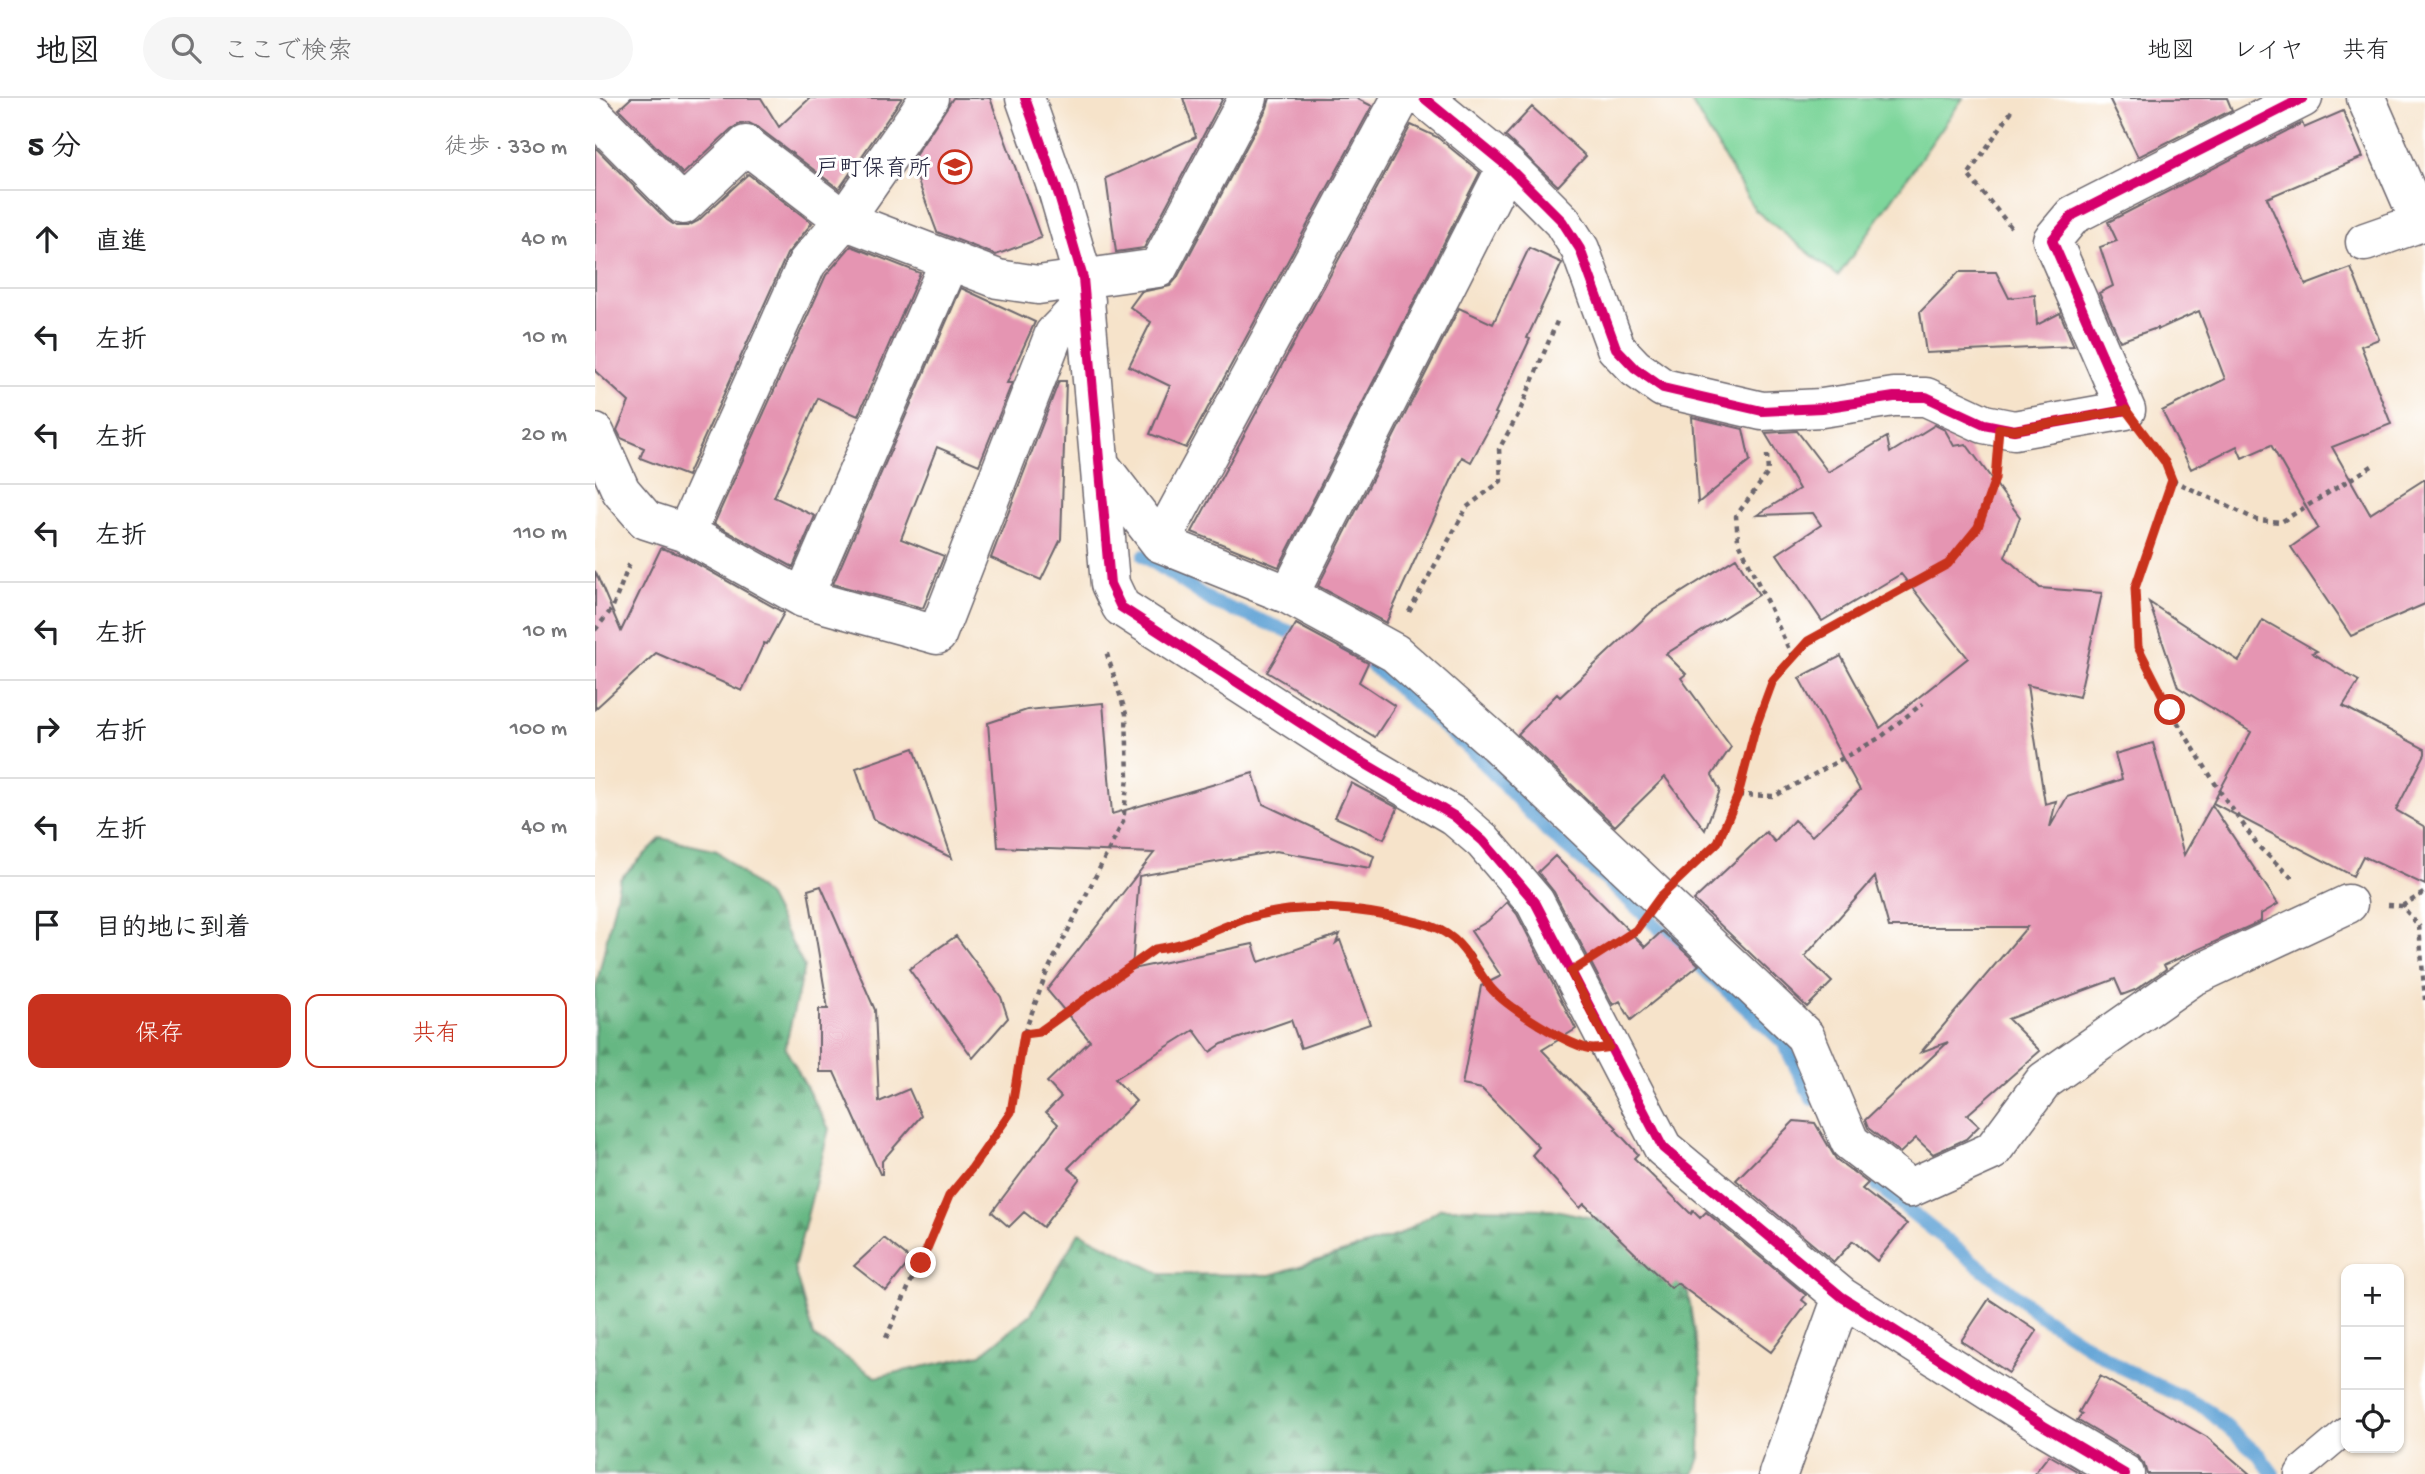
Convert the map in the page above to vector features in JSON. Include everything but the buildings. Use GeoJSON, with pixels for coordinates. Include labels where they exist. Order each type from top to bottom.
{"type":"FeatureCollection","features":[{"type":"Feature","properties":{"kind":"street"},"geometry":{"type":"LineString","coordinates":[[595,110],[608,98]]}},
{"type":"Feature","properties":{"kind":"street"},"geometry":{"type":"LineString","coordinates":[[686,533],[807,263],[844,220],[929,98]]}},
{"type":"Feature","properties":{"kind":"street"},"geometry":{"type":"LineString","coordinates":[[1025,98],[1057,189],[1084,289],[1110,584],[1121,607],[1347,753],[1454,816],[1483,841],[1535,902],[1663,1148],[1842,1297],[2044,1426],[2125,1474]]}},
{"type":"Feature","properties":{"kind":"street"},"geometry":{"type":"LineString","coordinates":[[595,116],[683,205],[746,145],[844,220],[998,279],[1084,289],[1158,268],[1248,98]]}},
{"type":"Feature","properties":{"kind":"street"},"geometry":{"type":"LineString","coordinates":[[1160,543],[1401,98]]}},
{"type":"Feature","properties":{"kind":"street"},"geometry":{"type":"LineString","coordinates":[[1424,98],[1507,166],[1562,221],[1580,249],[1616,348],[1635,368],[1663,388],[1762,411],[1822,408],[1894,397],[1926,397],[1984,425],[2014,430],[2126,410],[2052,240],[2073,215],[2303,98]]}},
{"type":"Feature","properties":{"kind":"street"},"geometry":{"type":"LineString","coordinates":[[2365,242],[2423,222],[2366,98]]}},
{"type":"Feature","properties":{"kind":"street"},"geometry":{"type":"LineString","coordinates":[[1289,595],[1507,166]]}},
{"type":"Feature","properties":{"kind":"street"},"geometry":{"type":"LineString","coordinates":[[803,598],[949,262]]}},
{"type":"Feature","properties":{"kind":"street"},"geometry":{"type":"LineString","coordinates":[[595,433],[621,491],[646,520],[686,533],[803,598],[937,635],[1054,334],[1084,289]]}},
{"type":"Feature","properties":{"kind":"street"},"geometry":{"type":"LineString","coordinates":[[1101,466],[1160,543],[1289,595],[1395,653],[1497,744],[1805,1036],[1850,1142],[1910,1188],[1992,1151],[2044,1081],[2192,977],[2348,904]]}},
{"type":"Feature","properties":{"kind":"street"},"geometry":{"type":"LineString","coordinates":[[1778,1474],[1842,1297]]}},
{"type":"Feature","properties":{"kind":"lane"},"geometry":{"type":"LineString","coordinates":[[2298,1474],[2341,1435]]}},
{"type":"Feature","properties":{"kind":"path"},"geometry":{"type":"LineString","coordinates":[[2013,109],[1968,176],[2022,240],[2052,240]]}},
{"type":"Feature","properties":{"kind":"path"},"geometry":{"type":"LineString","coordinates":[[1388,650],[1468,508],[1501,481],[1499,449],[1519,413],[1563,308],[1580,249]]}},
{"type":"Feature","properties":{"kind":"path"},"geometry":{"type":"LineString","coordinates":[[2126,410],[2165,462],[2172,480],[2135,588],[2138,647],[2170,710],[2221,793],[2259,847],[2310,895],[2348,904],[2402,906],[2425,892]]}},
{"type":"Feature","properties":{"kind":"path"},"geometry":{"type":"LineString","coordinates":[[1762,411],[1768,473],[1736,516],[1738,540],[1793,658]]}},
{"type":"Feature","properties":{"kind":"path"},"geometry":{"type":"LineString","coordinates":[[1571,972],[1636,930],[1660,897],[1718,842],[1738,795],[1756,726],[1773,680],[1808,641],[1948,564],[1978,527],[1995,479],[1999,428]]}},
{"type":"Feature","properties":{"kind":"path"},"geometry":{"type":"LineString","coordinates":[[2172,480],[2257,520],[2281,522],[2372,466]]}},
{"type":"Feature","properties":{"kind":"path"},"geometry":{"type":"LineString","coordinates":[[595,630],[612,609],[646,520]]}},
{"type":"Feature","properties":{"kind":"path"},"geometry":{"type":"LineString","coordinates":[[886,1338],[949,1196],[1011,1112],[1024,1034],[1046,974],[1123,822],[1128,777],[1126,714],[1105,647],[1113,591]]}},
{"type":"Feature","properties":{"kind":"path"},"geometry":{"type":"LineString","coordinates":[[1738,795],[1775,796],[1881,737],[1923,704]]}},
{"type":"Feature","properties":{"kind":"path"},"geometry":{"type":"LineString","coordinates":[[2402,906],[2419,926],[2425,1000]]}},
{"type":"Feature","properties":{"kind":"path"},"geometry":{"type":"LineString","coordinates":[[1024,1034],[1039,1032],[1155,949],[1169,948],[1247,919],[1293,908],[1361,910],[1441,929],[1468,952],[1492,989],[1536,1025],[1592,1049],[1609,1047]]}},
{"type":"Feature","properties":{"kind":"green space"},"geometry":{"type":"Polygon","coordinates":[[[1689,98],[1963,98],[1838,276],[1755,210],[1689,98]]]}},
{"type":"Feature","properties":{"kind":"green space"},"geometry":{"type":"Polygon","coordinates":[[[661,838],[717,851],[768,897],[804,967],[785,1048],[829,1129],[794,1268],[813,1336],[876,1377],[981,1354],[1031,1314],[1079,1232],[1162,1274],[1271,1275],[1399,1235],[1441,1208],[1551,1209],[1619,1224],[1688,1293],[1701,1375],[1700,1457],[1694,1474],[595,1474],[595,992],[620,879],[661,838]]]}},
{"type":"Feature","properties":{"kind":"waterway"},"geometry":{"type":"LineString","coordinates":[[1144,556],[1213,602],[1306,638]]}},
{"type":"Feature","properties":{"kind":"waterway"},"geometry":{"type":"LineString","coordinates":[[1345,653],[1369,663],[1477,756],[1547,831],[1612,885],[1783,1042],[1812,1099]]}},
{"type":"Feature","properties":{"kind":"waterway"},"geometry":{"type":"LineString","coordinates":[[1878,1186],[2043,1317],[2122,1368],[2205,1408],[2259,1455],[2273,1474]]}},
{"type":"Feature","properties":{"kind":"cycle path"},"geometry":{"type":"LineString","coordinates":[[1025,98],[1057,189],[1083,278],[1110,584],[1121,607],[1347,753],[1454,816],[1483,841],[1535,902],[1663,1148],[1842,1297],[2044,1426],[2125,1474]]}},
{"type":"Feature","properties":{"kind":"cycle path"},"geometry":{"type":"LineString","coordinates":[[1424,98],[1507,166],[1562,221],[1580,249],[1616,348],[1635,368],[1663,388],[1762,411],[1822,408],[1894,397],[1926,397],[1984,424],[2014,430],[2126,410],[2052,240],[2073,215],[2303,98]]}},
{"type":"Feature","properties":{"kind":"place","name":"戸町保育所"},"geometry":{"type":"Point","coordinates":[955,167]}},
{"type":"Feature","properties":{"kind":"route"},"geometry":{"type":"LineString","coordinates":[[921,1263],[949,1196],[1011,1112],[1024,1034],[1039,1032],[1155,949],[1169,948],[1247,919],[1293,908],[1361,910],[1441,929],[1468,952],[1492,989],[1536,1025],[1592,1049],[1609,1047],[1571,972],[1636,930],[1660,897],[1718,842],[1738,795],[1756,726],[1773,680],[1808,641],[1948,564],[1978,527],[1995,479],[1999,428],[2014,430],[2126,410],[2165,462],[2172,480],[2135,588],[2138,647],[2170,710]]}}]}
